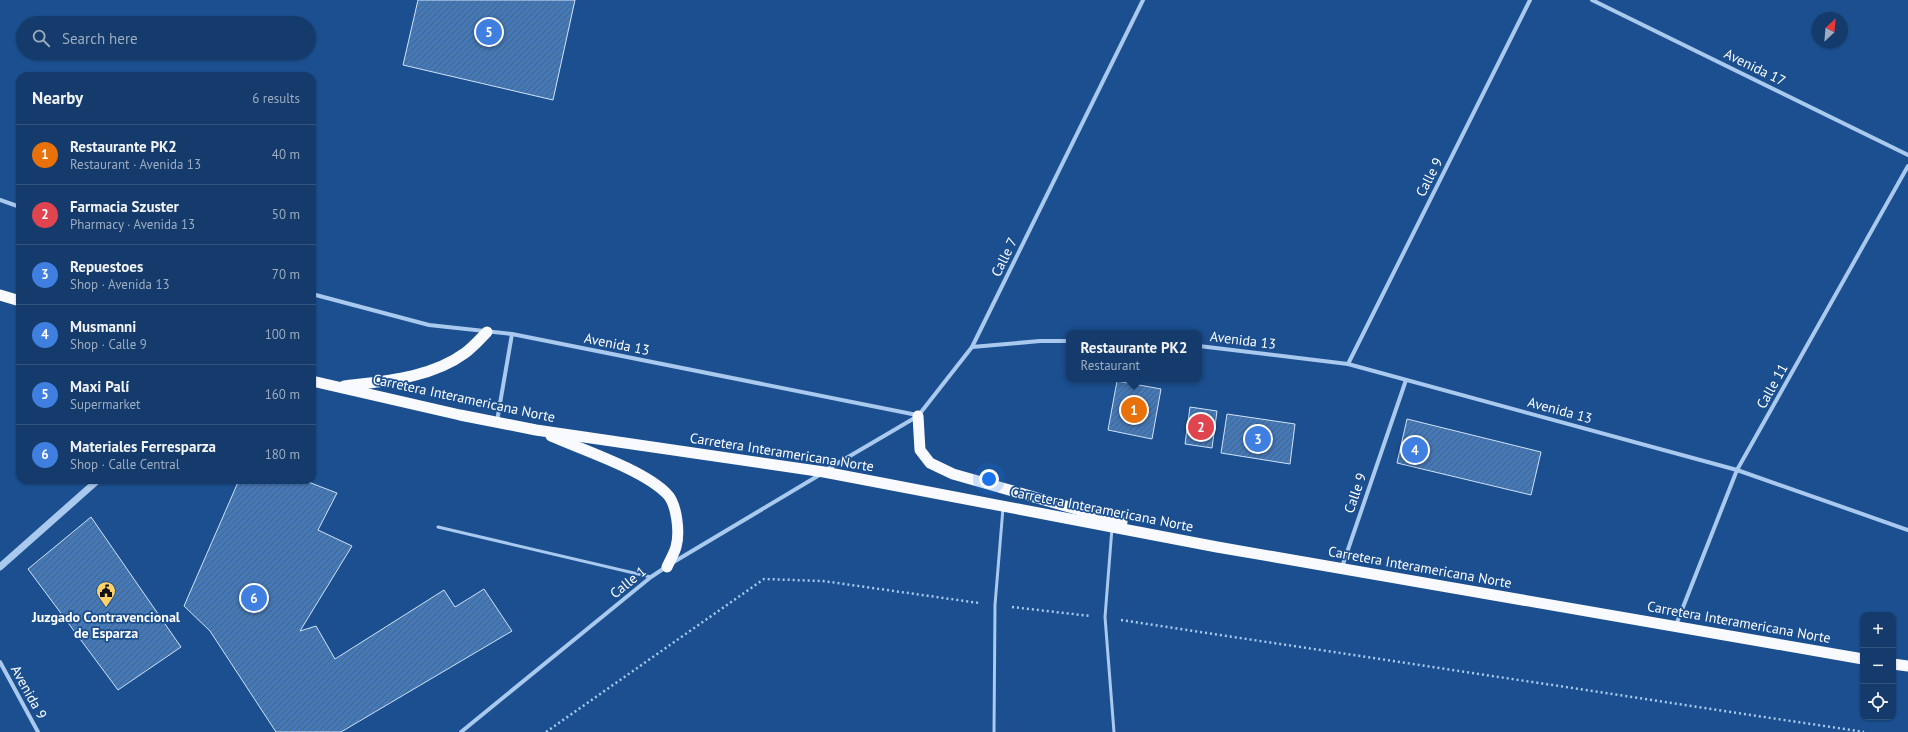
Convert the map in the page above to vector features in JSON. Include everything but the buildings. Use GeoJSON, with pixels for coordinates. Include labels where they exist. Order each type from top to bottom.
{"type":"FeatureCollection","features":[{"type":"Feature","properties":{"kind":"highway"},"geometry":{"type":"LineString","coordinates":[[0,295],[16,300]]}},
{"type":"Feature","properties":{"kind":"highway"},"geometry":{"type":"LineString","coordinates":[[337,387],[414,375],[444,365],[465,353],[487,332]]}},
{"type":"Feature","properties":{"kind":"highway","name":"Carretera Interamericana Norte"},"geometry":{"type":"LineString","coordinates":[[316,382],[536,430],[824,472],[1112,527],[1860,658]]}},
{"type":"Feature","properties":{"kind":"highway"},"geometry":{"type":"LineString","coordinates":[[918,416],[920,450],[930,463],[953,474],[1185,540]]}},
{"type":"Feature","properties":{"kind":"highway"},"geometry":{"type":"LineString","coordinates":[[536,430],[644,477],[668,494],[675,511],[678,533],[676,547],[667,566]]}},
{"type":"Feature","properties":{"kind":"highway"},"geometry":{"type":"LineString","coordinates":[[1896,664],[1908,666]]}},
{"type":"Feature","properties":{"kind":"street","name":"Calle 7"},"geometry":{"type":"LineString","coordinates":[[824,472],[918,416],[972,347],[1143,0]]}},
{"type":"Feature","properties":{"kind":"street","name":"Calle 9"},"geometry":{"type":"LineString","coordinates":[[1348,364],[1530,0]]}},
{"type":"Feature","properties":{"kind":"street","name":"Avenida 17"},"geometry":{"type":"LineString","coordinates":[[1592,0],[1908,155]]}},
{"type":"Feature","properties":{"kind":"street","name":"Calle 11"},"geometry":{"type":"LineString","coordinates":[[1675,626],[1737,470],[1908,166]]}},
{"type":"Feature","properties":{"kind":"street"},"geometry":{"type":"LineString","coordinates":[[0,200],[16,206]]}},
{"type":"Feature","properties":{"kind":"street","name":"Avenida 13"},"geometry":{"type":"LineString","coordinates":[[316,295],[429,325],[512,334],[918,416]]}},
{"type":"Feature","properties":{"kind":"street"},"geometry":{"type":"LineString","coordinates":[[497,422],[512,334]]}},
{"type":"Feature","properties":{"kind":"street"},"geometry":{"type":"LineString","coordinates":[[972,347],[1040,341],[1066,341]]}},
{"type":"Feature","properties":{"kind":"street","name":"Avenida 13"},"geometry":{"type":"LineString","coordinates":[[1202,346],[1348,364],[1737,470],[1908,530]]}},
{"type":"Feature","properties":{"kind":"street","name":"Calle 9"},"geometry":{"type":"LineString","coordinates":[[1341,568],[1406,380]]}},
{"type":"Feature","properties":{"kind":"street","name":"Calle 1"},"geometry":{"type":"LineString","coordinates":[[461,732],[651,577],[824,472]]}},
{"type":"Feature","properties":{"kind":"street"},"geometry":{"type":"LineString","coordinates":[[0,567],[93,484]]}},
{"type":"Feature","properties":{"kind":"street","name":"Avenida 9"},"geometry":{"type":"LineString","coordinates":[[0,662],[38,732]]}},
{"type":"Feature","properties":{"kind":"lane"},"geometry":{"type":"LineString","coordinates":[[994,732],[995,605],[1003,506]]}},
{"type":"Feature","properties":{"kind":"lane"},"geometry":{"type":"LineString","coordinates":[[438,527],[651,577]]}},
{"type":"Feature","properties":{"kind":"lane"},"geometry":{"type":"LineString","coordinates":[[1112,527],[1105,617],[1114,732]]}},
{"type":"Feature","properties":{"kind":"path"},"geometry":{"type":"LineString","coordinates":[[546,732],[764,579],[824,581],[995,605],[1105,617],[1864,732]]}},
{"type":"Feature","properties":{"kind":"place","name":"Maxi Palí"},"geometry":{"type":"Point","coordinates":[489,32]}},
{"type":"Feature","properties":{"kind":"place","name":"Restaurante PK2"},"geometry":{"type":"Point","coordinates":[1134,410]}},
{"type":"Feature","properties":{"kind":"place","name":"Farmacia Szuster"},"geometry":{"type":"Point","coordinates":[1201,427]}},
{"type":"Feature","properties":{"kind":"place","name":"Repuestoes"},"geometry":{"type":"Point","coordinates":[1258,439]}},
{"type":"Feature","properties":{"kind":"place","name":"Musmanni"},"geometry":{"type":"Point","coordinates":[1415,450]}},
{"type":"Feature","properties":{"kind":"place","name":"Materiales Ferresparza"},"geometry":{"type":"Point","coordinates":[254,598]}},
{"type":"Feature","properties":{"kind":"place","name":"Juzgado Contravencional de Esparza"},"geometry":{"type":"Point","coordinates":[106,608]}}]}
